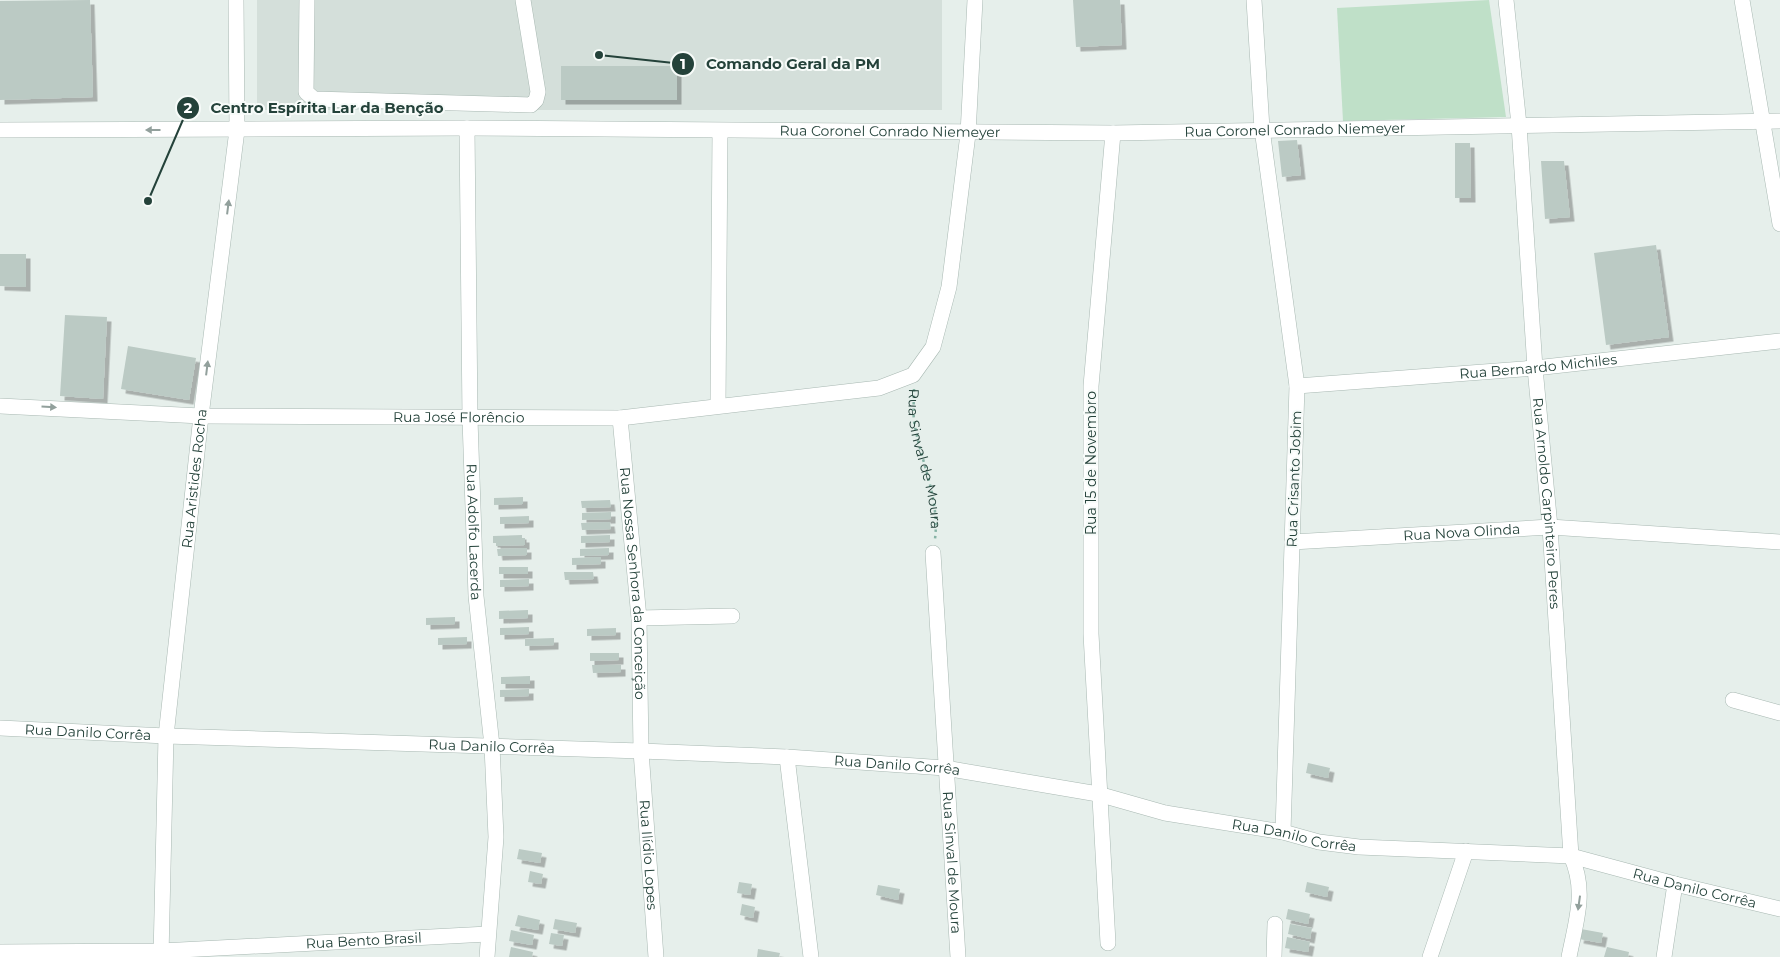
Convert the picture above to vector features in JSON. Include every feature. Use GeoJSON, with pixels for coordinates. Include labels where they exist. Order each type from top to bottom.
{"type":"FeatureCollection","features":[{"type":"Feature","properties":{"kind":"street","name":"Rua Aristides Rocha"},"geometry":{"type":"LineString","coordinates":[[161,954],[166,736],[201,416],[237,130],[236,0]]}},
{"type":"Feature","properties":{"kind":"street"},"geometry":{"type":"LineString","coordinates":[[307,0],[306,92],[314,99],[532,105],[536,100],[538,92],[523,0]]}},
{"type":"Feature","properties":{"kind":"street","name":"Rua Sinval de Moura"},"geometry":{"type":"LineString","coordinates":[[913,375],[933,347],[949,287],[968,134],[975,0]]}},
{"type":"Feature","properties":{"kind":"street","name":"Rua Crisanto Jobim"},"geometry":{"type":"LineString","coordinates":[[1254,0],[1262,129],[1298,386],[1283,832]]}},
{"type":"Feature","properties":{"kind":"street","name":"Rua Arnoldo Carpinteiro Peres"},"geometry":{"type":"LineString","coordinates":[[1506,0],[1519,125],[1535,368],[1550,527],[1571,856],[1580,884],[1580,900],[1569,957]]}},
{"type":"Feature","properties":{"kind":"street"},"geometry":{"type":"LineString","coordinates":[[1742,0],[1780,224]]}},
{"type":"Feature","properties":{"kind":"street","name":"Rua Coronel Conrado Niemeyer"},"geometry":{"type":"LineString","coordinates":[[0,130],[466,128],[968,134],[1780,121]]}},
{"type":"Feature","properties":{"kind":"street","name":"Rua Adolfo Lacerda"},"geometry":{"type":"LineString","coordinates":[[466,128],[470,419],[476,596],[492,746],[496,836],[487,957]]}},
{"type":"Feature","properties":{"kind":"street"},"geometry":{"type":"LineString","coordinates":[[718,406],[720,132]]}},
{"type":"Feature","properties":{"kind":"street","name":"Rua 15 de Novembro"},"geometry":{"type":"LineString","coordinates":[[1108,944],[1098,794],[1091,634],[1091,386],[1113,133]]}},
{"type":"Feature","properties":{"kind":"street","name":"Rua Bernardo Michiles"},"geometry":{"type":"LineString","coordinates":[[1298,386],[1535,368],[1780,341]]}},
{"type":"Feature","properties":{"kind":"street","name":"Rua José Florêncio"},"geometry":{"type":"LineString","coordinates":[[0,406],[201,416],[470,419],[620,418],[879,388],[913,375]]}},
{"type":"Feature","properties":{"kind":"street","name":"Rua Nossa Senhora da Conceição"},"geometry":{"type":"LineString","coordinates":[[620,418],[639,618],[640,750]]}},
{"type":"Feature","properties":{"kind":"street","name":"Rua Nova Olinda"},"geometry":{"type":"LineString","coordinates":[[1292,542],[1550,527],[1780,542]]}},
{"type":"Feature","properties":{"kind":"street","name":"Rua Sinval de Moura"},"geometry":{"type":"LineString","coordinates":[[933,553],[958,957]]}},
{"type":"Feature","properties":{"kind":"street"},"geometry":{"type":"LineString","coordinates":[[639,618],[732,616]]}},
{"type":"Feature","properties":{"kind":"street"},"geometry":{"type":"LineString","coordinates":[[1733,700],[1780,713]]}},
{"type":"Feature","properties":{"kind":"street","name":"Rua Danilo Corrêa"},"geometry":{"type":"LineString","coordinates":[[0,728],[166,736],[640,750],[787,757],[945,768],[1098,794],[1165,813],[1283,832],[1319,842],[1359,847],[1571,856],[1675,884],[1780,909]]}},
{"type":"Feature","properties":{"kind":"street","name":"Rua Ilídio Lopes"},"geometry":{"type":"LineString","coordinates":[[640,750],[656,957]]}},
{"type":"Feature","properties":{"kind":"street"},"geometry":{"type":"LineString","coordinates":[[787,757],[811,957]]}},
{"type":"Feature","properties":{"kind":"street"},"geometry":{"type":"LineString","coordinates":[[1430,957],[1466,851]]}},
{"type":"Feature","properties":{"kind":"street"},"geometry":{"type":"LineString","coordinates":[[1664,957],[1675,884]]}},
{"type":"Feature","properties":{"kind":"street"},"geometry":{"type":"LineString","coordinates":[[1274,957],[1275,924]]}},
{"type":"Feature","properties":{"kind":"street","name":"Rua Bento Brasil"},"geometry":{"type":"LineString","coordinates":[[0,952],[161,954],[488,934]]}},
{"type":"Feature","properties":{"kind":"path","name":"Rua Sinval de Moura"},"geometry":{"type":"LineString","coordinates":[[913,375],[914,420],[932,490],[937,524],[933,553]]}},
{"type":"Feature","properties":{"kind":"shaded area"},"geometry":{"type":"Polygon","coordinates":[[[257,0],[942,0],[942,110],[257,110],[257,0]]]}},
{"type":"Feature","properties":{"kind":"green space"},"geometry":{"type":"Polygon","coordinates":[[[1489,0],[1506,117],[1343,121],[1337,8],[1489,0]]]}},
{"type":"Feature","properties":{"kind":"building"},"geometry":{"type":"Polygon","coordinates":[[[90,0],[93,97],[0,100],[0,1],[90,0]]]}},
{"type":"Feature","properties":{"kind":"building"},"geometry":{"type":"Polygon","coordinates":[[[1073,0],[1120,0],[1122,45],[1076,47],[1073,0]]]}},
{"type":"Feature","properties":{"kind":"building"},"geometry":{"type":"Polygon","coordinates":[[[561,66],[677,66],[677,100],[561,100],[561,66]]]}},
{"type":"Feature","properties":{"kind":"building"},"geometry":{"type":"Polygon","coordinates":[[[1297,140],[1301,175],[1282,177],[1278,141],[1297,140]]]}},
{"type":"Feature","properties":{"kind":"building"},"geometry":{"type":"Polygon","coordinates":[[[1455,143],[1470,143],[1471,198],[1455,198],[1455,143]]]}},
{"type":"Feature","properties":{"kind":"building"},"geometry":{"type":"Polygon","coordinates":[[[1541,161],[1564,161],[1570,217],[1545,219],[1541,161]]]}},
{"type":"Feature","properties":{"kind":"building"},"geometry":{"type":"Polygon","coordinates":[[[1656,245],[1669,337],[1606,345],[1594,253],[1656,245]]]}},
{"type":"Feature","properties":{"kind":"building"},"geometry":{"type":"Polygon","coordinates":[[[0,254],[26,254],[26,287],[0,286],[0,254]]]}},
{"type":"Feature","properties":{"kind":"building"},"geometry":{"type":"Polygon","coordinates":[[[65,315],[107,317],[103,399],[60,396],[65,315]]]}},
{"type":"Feature","properties":{"kind":"building"},"geometry":{"type":"Polygon","coordinates":[[[128,346],[196,358],[189,400],[121,389],[128,346]]]}},
{"type":"Feature","properties":{"kind":"building"},"geometry":{"type":"Polygon","coordinates":[[[523,497],[523,504],[494,505],[494,498],[523,497]]]}},
{"type":"Feature","properties":{"kind":"building"},"geometry":{"type":"Polygon","coordinates":[[[610,500],[611,507],[582,508],[581,501],[610,500]]]}},
{"type":"Feature","properties":{"kind":"building"},"geometry":{"type":"Polygon","coordinates":[[[611,512],[611,519],[582,520],[582,513],[611,512]]]}},
{"type":"Feature","properties":{"kind":"building"},"geometry":{"type":"Polygon","coordinates":[[[529,516],[529,523],[500,524],[500,517],[529,516]]]}},
{"type":"Feature","properties":{"kind":"building"},"geometry":{"type":"Polygon","coordinates":[[[610,522],[611,529],[582,530],[581,523],[610,522]]]}},
{"type":"Feature","properties":{"kind":"building"},"geometry":{"type":"Polygon","coordinates":[[[522,535],[522,538],[525,538],[525,545],[496,546],[496,543],[493,543],[493,536],[522,535]]]}},
{"type":"Feature","properties":{"kind":"building"},"geometry":{"type":"Polygon","coordinates":[[[610,535],[610,542],[581,543],[581,536],[610,535]]]}},
{"type":"Feature","properties":{"kind":"building"},"geometry":{"type":"Polygon","coordinates":[[[527,548],[527,555],[498,556],[497,549],[527,548]]]}},
{"type":"Feature","properties":{"kind":"building"},"geometry":{"type":"Polygon","coordinates":[[[609,548],[609,555],[580,556],[580,549],[609,548]]]}},
{"type":"Feature","properties":{"kind":"building"},"geometry":{"type":"Polygon","coordinates":[[[601,557],[601,564],[572,565],[572,558],[601,557]]]}},
{"type":"Feature","properties":{"kind":"building"},"geometry":{"type":"Polygon","coordinates":[[[499,567],[528,567],[528,574],[499,574],[499,567]]]}},
{"type":"Feature","properties":{"kind":"building"},"geometry":{"type":"Polygon","coordinates":[[[564,572],[593,572],[594,579],[565,580],[564,572]]]}},
{"type":"Feature","properties":{"kind":"building"},"geometry":{"type":"Polygon","coordinates":[[[529,579],[529,586],[500,587],[500,580],[529,579]]]}},
{"type":"Feature","properties":{"kind":"building"},"geometry":{"type":"Polygon","coordinates":[[[528,610],[528,618],[499,619],[499,611],[528,610]]]}},
{"type":"Feature","properties":{"kind":"building"},"geometry":{"type":"Polygon","coordinates":[[[455,617],[455,624],[426,625],[426,618],[455,617]]]}},
{"type":"Feature","properties":{"kind":"building"},"geometry":{"type":"Polygon","coordinates":[[[529,627],[529,634],[500,635],[500,628],[529,627]]]}},
{"type":"Feature","properties":{"kind":"building"},"geometry":{"type":"Polygon","coordinates":[[[616,628],[616,635],[587,636],[587,629],[616,628]]]}},
{"type":"Feature","properties":{"kind":"building"},"geometry":{"type":"Polygon","coordinates":[[[467,637],[467,644],[438,645],[438,638],[467,637]]]}},
{"type":"Feature","properties":{"kind":"building"},"geometry":{"type":"Polygon","coordinates":[[[554,638],[554,645],[525,646],[525,639],[554,638]]]}},
{"type":"Feature","properties":{"kind":"building"},"geometry":{"type":"Polygon","coordinates":[[[590,653],[619,653],[619,660],[590,661],[590,653]]]}},
{"type":"Feature","properties":{"kind":"building"},"geometry":{"type":"Polygon","coordinates":[[[592,665],[621,665],[621,672],[593,673],[592,665]]]}},
{"type":"Feature","properties":{"kind":"building"},"geometry":{"type":"Polygon","coordinates":[[[530,676],[530,684],[501,684],[501,677],[530,676]]]}},
{"type":"Feature","properties":{"kind":"building"},"geometry":{"type":"Polygon","coordinates":[[[529,689],[529,696],[500,697],[500,690],[529,689]]]}},
{"type":"Feature","properties":{"kind":"building"},"geometry":{"type":"Polygon","coordinates":[[[1308,763],[1330,768],[1328,778],[1306,773],[1308,763]]]}},
{"type":"Feature","properties":{"kind":"building"},"geometry":{"type":"Polygon","coordinates":[[[519,849],[542,853],[540,863],[517,859],[519,849]]]}},
{"type":"Feature","properties":{"kind":"building"},"geometry":{"type":"Polygon","coordinates":[[[530,871],[543,874],[541,884],[528,882],[530,871]]]}},
{"type":"Feature","properties":{"kind":"building"},"geometry":{"type":"Polygon","coordinates":[[[739,882],[752,884],[750,895],[737,893],[739,882]]]}},
{"type":"Feature","properties":{"kind":"building"},"geometry":{"type":"Polygon","coordinates":[[[1307,882],[1329,887],[1327,897],[1305,892],[1307,882]]]}},
{"type":"Feature","properties":{"kind":"building"},"geometry":{"type":"Polygon","coordinates":[[[878,885],[900,889],[898,900],[876,895],[878,885]]]}},
{"type":"Feature","properties":{"kind":"building"},"geometry":{"type":"Polygon","coordinates":[[[742,904],[755,907],[753,918],[740,915],[742,904]]]}},
{"type":"Feature","properties":{"kind":"building"},"geometry":{"type":"Polygon","coordinates":[[[1288,909],[1310,914],[1308,924],[1286,919],[1288,909]]]}},
{"type":"Feature","properties":{"kind":"building"},"geometry":{"type":"Polygon","coordinates":[[[518,915],[540,920],[538,930],[515,926],[518,915]]]}},
{"type":"Feature","properties":{"kind":"building"},"geometry":{"type":"Polygon","coordinates":[[[555,919],[577,923],[575,933],[553,929],[555,919]]]}},
{"type":"Feature","properties":{"kind":"building"},"geometry":{"type":"Polygon","coordinates":[[[1290,924],[1312,928],[1310,939],[1288,934],[1290,924]]]}},
{"type":"Feature","properties":{"kind":"building"},"geometry":{"type":"Polygon","coordinates":[[[1581,929],[1603,933],[1601,943],[1579,939],[1581,929]]]}},
{"type":"Feature","properties":{"kind":"building"},"geometry":{"type":"Polygon","coordinates":[[[511,930],[534,935],[532,945],[509,941],[511,930]]]}},
{"type":"Feature","properties":{"kind":"building"},"geometry":{"type":"Polygon","coordinates":[[[551,933],[564,935],[562,946],[549,944],[551,933]]]}},
{"type":"Feature","properties":{"kind":"building"},"geometry":{"type":"Polygon","coordinates":[[[1287,937],[1310,942],[1308,952],[1285,948],[1287,937]]]}},
{"type":"Feature","properties":{"kind":"building"},"geometry":{"type":"Polygon","coordinates":[[[511,947],[533,952],[532,957],[509,957],[511,947]]]}},
{"type":"Feature","properties":{"kind":"building"},"geometry":{"type":"Polygon","coordinates":[[[1607,947],[1629,952],[1628,957],[1604,957],[1607,947]]]}},
{"type":"Feature","properties":{"kind":"building"},"geometry":{"type":"Polygon","coordinates":[[[758,949],[780,953],[779,957],[757,957],[758,949]]]}},
{"type":"Feature","properties":{"kind":"place","name":"Comando Geral da PM"},"geometry":{"type":"Point","coordinates":[599,55]}},
{"type":"Feature","properties":{"kind":"place","name":"Centro Espírita Lar da Benção"},"geometry":{"type":"Point","coordinates":[148,201]}}]}
